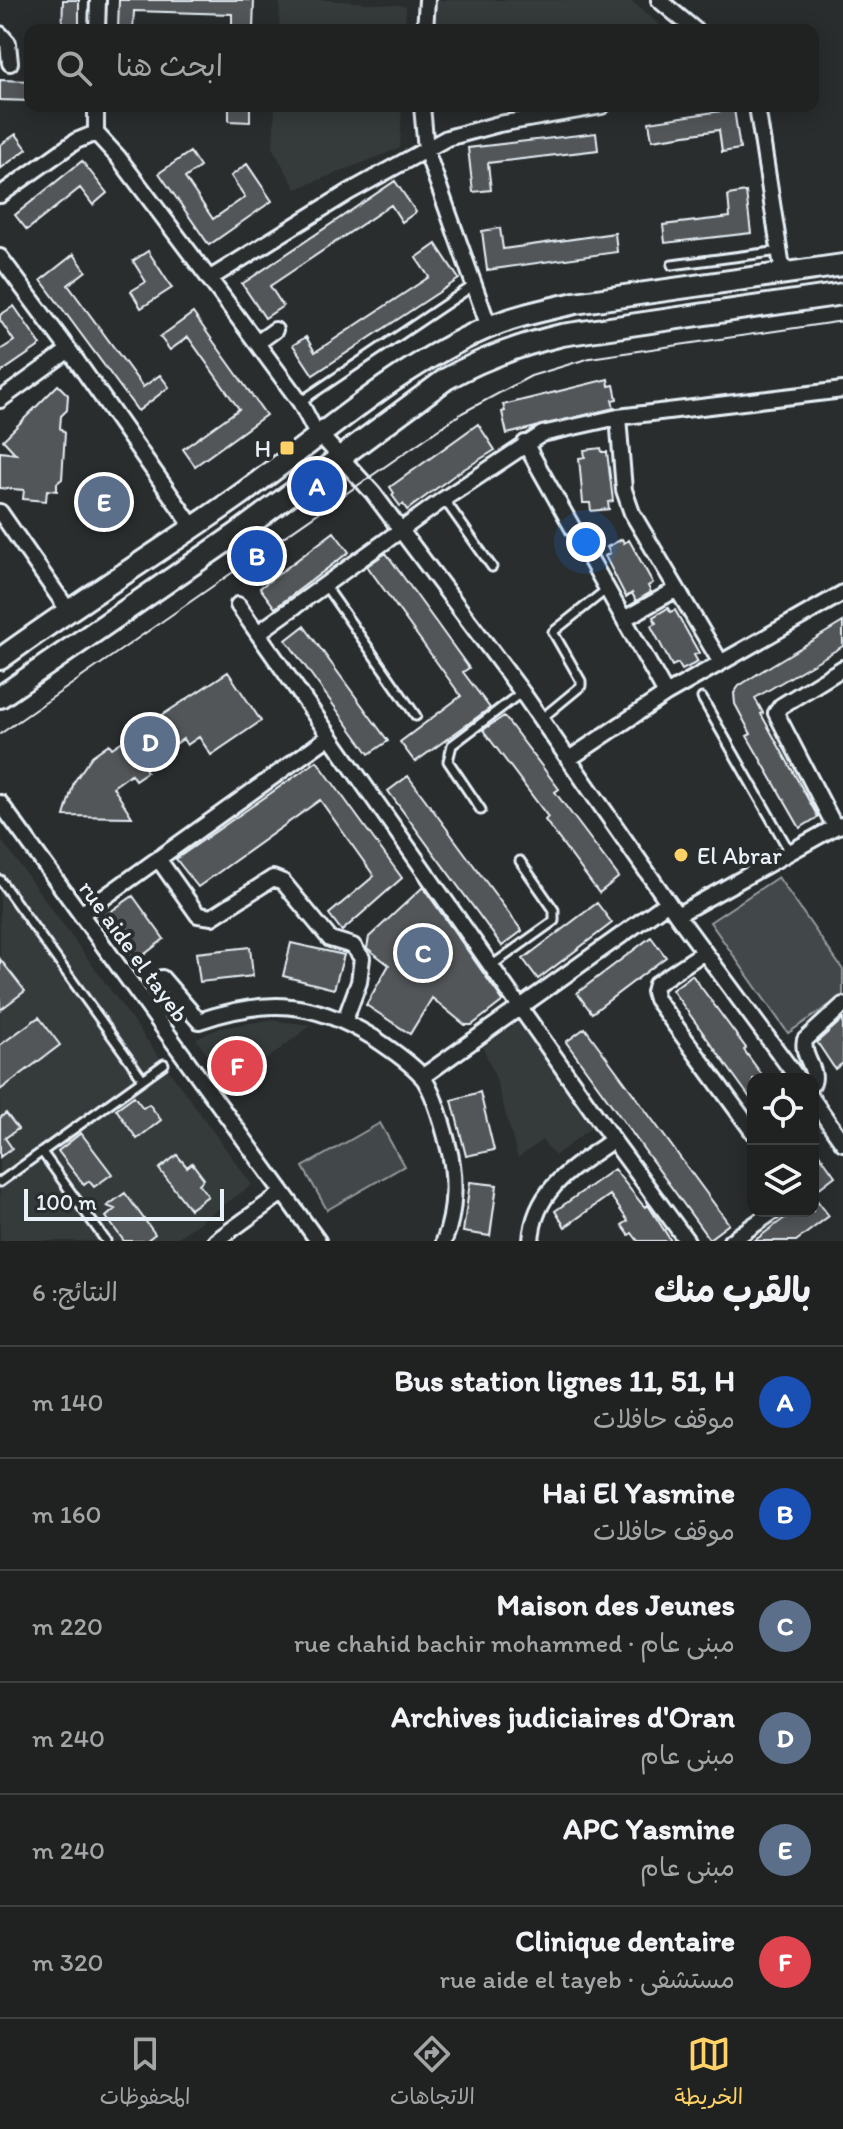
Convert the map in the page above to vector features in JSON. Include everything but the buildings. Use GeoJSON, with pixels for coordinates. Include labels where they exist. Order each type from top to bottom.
{"type":"FeatureCollection","features":[{"type":"Feature","properties":{"kind":"main road"},"geometry":{"type":"LineString","coordinates":[[0,659],[237,497],[426,359],[489,327],[575,303],[843,265]]}},
{"type":"Feature","properties":{"kind":"main road"},"geometry":{"type":"LineString","coordinates":[[0,697],[238,533],[446,379],[494,354],[610,327],[843,294]]}},
{"type":"Feature","properties":{"kind":"street"},"geometry":{"type":"LineString","coordinates":[[97,24],[98,0]]}},
{"type":"Feature","properties":{"kind":"street"},"geometry":{"type":"LineString","coordinates":[[425,24],[427,0]]}},
{"type":"Feature","properties":{"kind":"street"},"geometry":{"type":"LineString","coordinates":[[659,0],[688,24]]}},
{"type":"Feature","properties":{"kind":"street"},"geometry":{"type":"LineString","coordinates":[[0,34],[8,43],[10,63]]}},
{"type":"Feature","properties":{"kind":"street"},"geometry":{"type":"LineString","coordinates":[[96,112],[96,133],[118,157],[257,343],[320,435],[365,483],[522,692],[677,915],[794,1073]]}},
{"type":"Feature","properties":{"kind":"street"},"geometry":{"type":"LineString","coordinates":[[423,112],[426,150],[489,327]]}},
{"type":"Feature","properties":{"kind":"street"},"geometry":{"type":"LineString","coordinates":[[209,279],[349,192],[447,138],[499,124],[568,112]]}},
{"type":"Feature","properties":{"kind":"street"},"geometry":{"type":"LineString","coordinates":[[758,112],[783,274]]}},
{"type":"Feature","properties":{"kind":"street"},"geometry":{"type":"LineString","coordinates":[[0,195],[76,141],[96,133]]}},
{"type":"Feature","properties":{"kind":"street"},"geometry":{"type":"LineString","coordinates":[[0,257],[193,527]]}},
{"type":"Feature","properties":{"kind":"street"},"geometry":{"type":"LineString","coordinates":[[257,343],[275,330]]}},
{"type":"Feature","properties":{"kind":"street"},"geometry":{"type":"LineString","coordinates":[[0,400],[69,350]]}},
{"type":"Feature","properties":{"kind":"street"},"geometry":{"type":"LineString","coordinates":[[258,633],[444,499],[542,434],[618,417],[843,390]]}},
{"type":"Feature","properties":{"kind":"street"},"geometry":{"type":"LineString","coordinates":[[618,417],[624,490],[632,513],[721,663]]}},
{"type":"Feature","properties":{"kind":"street"},"geometry":{"type":"LineString","coordinates":[[525,443],[666,694]]}},
{"type":"Feature","properties":{"kind":"street"},"geometry":{"type":"LineString","coordinates":[[0,512],[68,610]]}},
{"type":"Feature","properties":{"kind":"street"},"geometry":{"type":"LineString","coordinates":[[624,619],[677,589]]}},
{"type":"Feature","properties":{"kind":"street"},"geometry":{"type":"LineString","coordinates":[[569,759],[666,694],[843,593]]}},
{"type":"Feature","properties":{"kind":"street"},"geometry":{"type":"LineString","coordinates":[[238,605],[687,1241]]}},
{"type":"Feature","properties":{"kind":"street"},"geometry":{"type":"LineString","coordinates":[[677,915],[839,826],[776,713],[781,706],[843,668]]}},
{"type":"Feature","properties":{"kind":"street"},"geometry":{"type":"LineString","coordinates":[[81,914],[330,736]]}},
{"type":"Feature","properties":{"kind":"street","name":"rue aide el tayeb"},"geometry":{"type":"LineString","coordinates":[[0,803],[318,1241]]}},
{"type":"Feature","properties":{"kind":"street"},"geometry":{"type":"LineString","coordinates":[[159,860],[198,915],[212,917],[273,878],[283,882],[330,939],[353,946],[362,958],[359,982],[345,1020]]}},
{"type":"Feature","properties":{"kind":"street"},"geometry":{"type":"LineString","coordinates":[[422,1077],[668,902]]}},
{"type":"Feature","properties":{"kind":"street"},"geometry":{"type":"LineString","coordinates":[[704,952],[656,984],[654,992],[656,999],[747,1124]]}},
{"type":"Feature","properties":{"kind":"street"},"geometry":{"type":"LineString","coordinates":[[162,978],[199,1021],[234,1010],[269,1005],[309,1009],[345,1020],[386,1046],[422,1077],[442,1122],[452,1162],[450,1238]]}},
{"type":"Feature","properties":{"kind":"street"},"geometry":{"type":"LineString","coordinates":[[814,1073],[804,1050],[805,1040],[843,1005]]}},
{"type":"Feature","properties":{"kind":"street"},"geometry":{"type":"LineString","coordinates":[[819,1109],[843,1143]]}},
{"type":"Feature","properties":{"kind":"street"},"geometry":{"type":"LineString","coordinates":[[531,1241],[533,1221],[543,1199],[571,1169],[613,1140]]}},
{"type":"Feature","properties":{"kind":"street"},"geometry":{"type":"LineString","coordinates":[[216,1241],[282,1193]]}},
{"type":"Feature","properties":{"kind":"street"},"geometry":{"type":"LineString","coordinates":[[731,1241],[765,1217]]}},
{"type":"Feature","properties":{"kind":"lane"},"geometry":{"type":"LineString","coordinates":[[672,265],[780,251]]}},
{"type":"Feature","properties":{"kind":"lane"},"geometry":{"type":"LineString","coordinates":[[300,402],[474,285]]}},
{"type":"Feature","properties":{"kind":"lane"},"geometry":{"type":"LineString","coordinates":[[444,499],[492,567]]}},
{"type":"Feature","properties":{"kind":"lane"},"geometry":{"type":"LineString","coordinates":[[324,584],[416,716]]}},
{"type":"Feature","properties":{"kind":"lane"},"geometry":{"type":"LineString","coordinates":[[541,719],[581,686],[555,638],[555,628],[607,589]]}},
{"type":"Feature","properties":{"kind":"lane"},"geometry":{"type":"LineString","coordinates":[[481,810],[448,761],[449,753],[452,745],[522,692]]}},
{"type":"Feature","properties":{"kind":"lane"},"geometry":{"type":"LineString","coordinates":[[702,698],[790,852]]}},
{"type":"Feature","properties":{"kind":"lane"},"geometry":{"type":"LineString","coordinates":[[491,966],[554,921],[554,910],[520,861]]}},
{"type":"Feature","properties":{"kind":"lane"},"geometry":{"type":"LineString","coordinates":[[0,880],[143,1079]]}},
{"type":"Feature","properties":{"kind":"lane"},"geometry":{"type":"LineString","coordinates":[[0,1182],[164,1064]]}},
{"type":"Feature","properties":{"kind":"lane"},"geometry":{"type":"LineString","coordinates":[[42,1152],[106,1241]]}},
{"type":"Feature","properties":{"kind":"shaded area"},"geometry":{"type":"Polygon","coordinates":[[[280,0],[406,6],[405,24],[279,24],[280,0]]]}},
{"type":"Feature","properties":{"kind":"shaded area"},"geometry":{"type":"Polygon","coordinates":[[[434,0],[630,0],[659,24],[432,24],[434,0]]]}},
{"type":"Feature","properties":{"kind":"shaded area"},"geometry":{"type":"Polygon","coordinates":[[[275,112],[402,112],[400,148],[296,189],[273,149],[275,112]]]}},
{"type":"Feature","properties":{"kind":"shaded area"},"geometry":{"type":"Polygon","coordinates":[[[0,838],[252,1185],[173,1241],[0,1241],[0,838]]]}},
{"type":"Feature","properties":{"kind":"shaded area"},"geometry":{"type":"Polygon","coordinates":[[[778,877],[843,970],[843,996],[788,1033],[710,922],[778,877]]]}},
{"type":"Feature","properties":{"kind":"shaded area"},"geometry":{"type":"Polygon","coordinates":[[[270,1020],[311,1025],[231,1087],[196,1039],[220,1028],[270,1020]]]}},
{"type":"Feature","properties":{"kind":"shaded area"},"geometry":{"type":"Polygon","coordinates":[[[521,1020],[595,1124],[555,1156],[542,1140],[518,1158],[495,1076],[483,1047],[521,1020]]]}},
{"type":"Feature","properties":{"kind":"shaded area"},"geometry":{"type":"Polygon","coordinates":[[[380,1123],[404,1166],[327,1210],[303,1167],[380,1123]]]}},
{"type":"Feature","properties":{"kind":"tram line"},"geometry":{"type":"LineString","coordinates":[[0,734],[462,413],[531,376],[590,358],[843,321]]}},
{"type":"Feature","properties":{"kind":"place","name":"H"},"geometry":{"type":"Point","coordinates":[287,448]}},
{"type":"Feature","properties":{"kind":"place","name":"Bus station lignes 11, 51, H"},"geometry":{"type":"Point","coordinates":[317,486]}},
{"type":"Feature","properties":{"kind":"place","name":"APC Yasmine"},"geometry":{"type":"Point","coordinates":[104,502]}},
{"type":"Feature","properties":{"kind":"place","name":"Hai El Yasmine"},"geometry":{"type":"Point","coordinates":[257,556]}},
{"type":"Feature","properties":{"kind":"place","name":"Archives judiciaires d'Oran"},"geometry":{"type":"Point","coordinates":[150,742]}},
{"type":"Feature","properties":{"kind":"place","name":"El Abrar"},"geometry":{"type":"Point","coordinates":[681,855]}},
{"type":"Feature","properties":{"kind":"place","name":"Maison des Jeunes"},"geometry":{"type":"Point","coordinates":[423,953]}},
{"type":"Feature","properties":{"kind":"place","name":"Clinique dentaire"},"geometry":{"type":"Point","coordinates":[237,1066]}}]}
